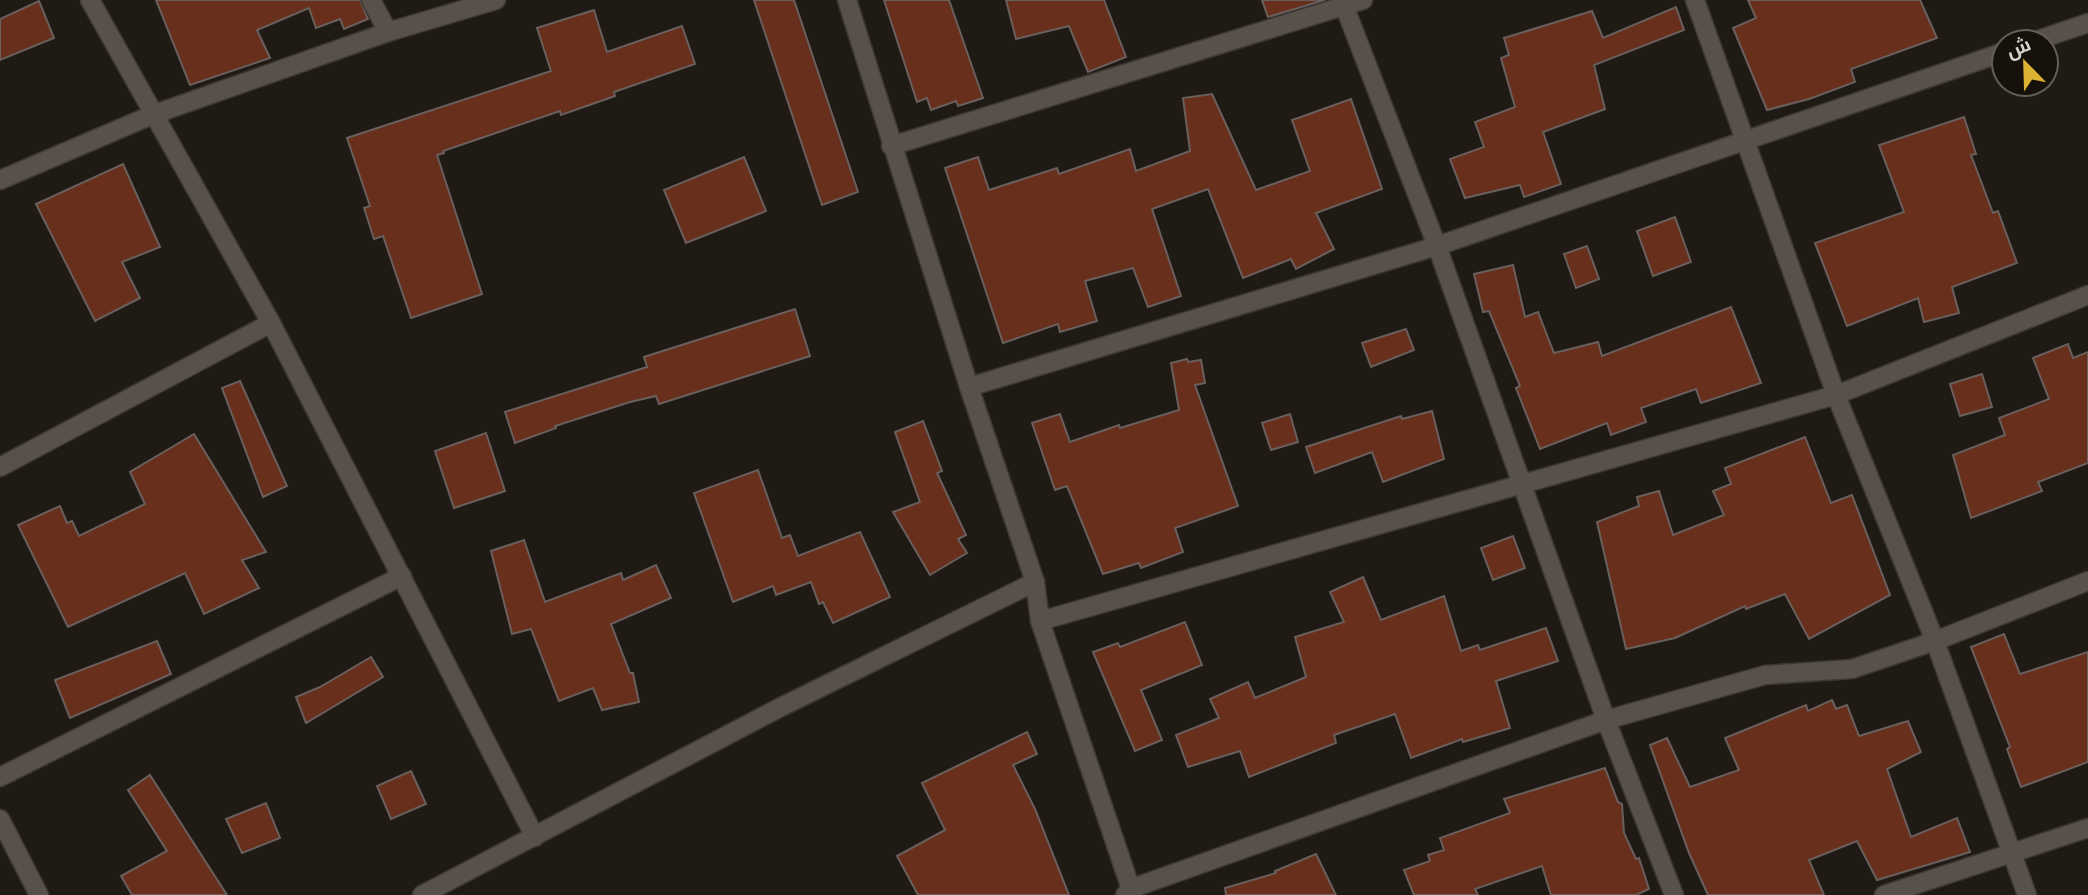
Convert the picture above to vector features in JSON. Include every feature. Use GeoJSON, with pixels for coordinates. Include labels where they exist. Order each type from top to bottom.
{"type":"FeatureCollection","features":[{"type":"Feature","properties":{"kind":"street"},"geometry":{"type":"LineString","coordinates":[[90,0],[152,115],[271,323],[535,837]]}},
{"type":"Feature","properties":{"kind":"street"},"geometry":{"type":"LineString","coordinates":[[371,0],[388,32]]}},
{"type":"Feature","properties":{"kind":"street"},"geometry":{"type":"LineString","coordinates":[[0,180],[152,115],[388,32],[496,0]]}},
{"type":"Feature","properties":{"kind":"street"},"geometry":{"type":"LineString","coordinates":[[846,0],[969,387],[1035,582],[1040,621],[1129,893],[1606,720],[1765,675],[1852,669],[1935,641],[2088,581]]}},
{"type":"Feature","properties":{"kind":"street"},"geometry":{"type":"LineString","coordinates":[[891,146],[1343,3],[1363,0]]}},
{"type":"Feature","properties":{"kind":"street"},"geometry":{"type":"LineString","coordinates":[[1695,0],[1836,395],[1935,641],[2027,895]]}},
{"type":"Feature","properties":{"kind":"street"},"geometry":{"type":"LineString","coordinates":[[1343,3],[1437,246],[1606,720],[1674,895]]}},
{"type":"Feature","properties":{"kind":"street"},"geometry":{"type":"LineString","coordinates":[[2060,32],[2088,23]]}},
{"type":"Feature","properties":{"kind":"street"},"geometry":{"type":"LineString","coordinates":[[969,387],[1437,246],[1990,56]]}},
{"type":"Feature","properties":{"kind":"street"},"geometry":{"type":"LineString","coordinates":[[1040,621],[1836,395],[2088,295]]}},
{"type":"Feature","properties":{"kind":"street"},"geometry":{"type":"LineString","coordinates":[[0,467],[271,323]]}},
{"type":"Feature","properties":{"kind":"street"},"geometry":{"type":"LineString","coordinates":[[0,777],[402,576]]}},
{"type":"Feature","properties":{"kind":"street"},"geometry":{"type":"LineString","coordinates":[[422,895],[781,708],[1035,582]]}},
{"type":"Feature","properties":{"kind":"street"},"geometry":{"type":"LineString","coordinates":[[0,819],[39,895]]}},
{"type":"Feature","properties":{"kind":"street"},"geometry":{"type":"LineString","coordinates":[[1884,895],[2088,828]]}},
{"type":"Feature","properties":{"kind":"building"},"geometry":{"type":"Polygon","coordinates":[[[156,0],[360,0],[368,19],[344,29],[340,19],[316,28],[309,8],[257,30],[270,58],[190,85],[156,0]]]}},
{"type":"Feature","properties":{"kind":"building"},"geometry":{"type":"Polygon","coordinates":[[[754,0],[794,0],[858,192],[822,205],[754,0]]]}},
{"type":"Feature","properties":{"kind":"building"},"geometry":{"type":"Polygon","coordinates":[[[884,0],[949,0],[983,98],[958,106],[956,101],[931,110],[927,98],[917,102],[884,0]]]}},
{"type":"Feature","properties":{"kind":"building"},"geometry":{"type":"Polygon","coordinates":[[[1006,0],[1104,0],[1126,57],[1088,72],[1069,26],[1016,39],[1006,0]]]}},
{"type":"Feature","properties":{"kind":"building"},"geometry":{"type":"Polygon","coordinates":[[[1262,0],[1325,0],[1268,17],[1262,0]]]}},
{"type":"Feature","properties":{"kind":"building"},"geometry":{"type":"Polygon","coordinates":[[[1748,0],[1920,0],[1937,38],[1851,69],[1855,82],[1809,99],[1767,110],[1733,28],[1756,18],[1748,0]]]}},
{"type":"Feature","properties":{"kind":"building"},"geometry":{"type":"Polygon","coordinates":[[[39,1],[54,38],[0,60],[0,19],[39,1]]]}},
{"type":"Feature","properties":{"kind":"building"},"geometry":{"type":"Polygon","coordinates":[[[1676,7],[1684,30],[1594,65],[1605,109],[1543,132],[1561,184],[1524,197],[1520,185],[1465,198],[1450,159],[1484,147],[1475,122],[1515,107],[1501,58],[1509,55],[1504,38],[1592,11],[1603,38],[1676,7]]]}},
{"type":"Feature","properties":{"kind":"building"},"geometry":{"type":"Polygon","coordinates":[[[594,10],[607,52],[682,26],[695,64],[614,92],[615,96],[561,115],[560,111],[437,155],[482,294],[411,318],[383,236],[374,239],[364,208],[370,206],[347,138],[551,71],[537,28],[594,10]]]}},
{"type":"Feature","properties":{"kind":"building"},"geometry":{"type":"Polygon","coordinates":[[[1212,94],[1256,190],[1310,171],[1292,120],[1351,99],[1382,189],[1316,213],[1334,249],[1296,269],[1291,259],[1243,278],[1208,189],[1152,209],[1181,296],[1148,307],[1133,268],[1085,281],[1097,321],[1060,332],[1058,324],[1003,343],[945,168],[978,157],[989,190],[1057,168],[1059,174],[1130,149],[1136,171],[1190,151],[1183,98],[1212,94]]]}},
{"type":"Feature","properties":{"kind":"building"},"geometry":{"type":"Polygon","coordinates":[[[1964,117],[1976,154],[1971,155],[1993,213],[1998,211],[2017,263],[1952,287],[1959,313],[1924,322],[1918,298],[1847,326],[1815,243],[1904,212],[1879,145],[1964,117]]]}},
{"type":"Feature","properties":{"kind":"building"},"geometry":{"type":"Polygon","coordinates":[[[744,157],[766,211],[686,243],[664,190],[744,157]]]}},
{"type":"Feature","properties":{"kind":"building"},"geometry":{"type":"Polygon","coordinates":[[[123,164],[160,247],[122,262],[140,298],[95,321],[36,204],[123,164]]]}},
{"type":"Feature","properties":{"kind":"building"},"geometry":{"type":"Polygon","coordinates":[[[1675,217],[1691,262],[1653,276],[1637,231],[1675,217]]]}},
{"type":"Feature","properties":{"kind":"building"},"geometry":{"type":"Polygon","coordinates":[[[1587,246],[1599,279],[1576,288],[1564,254],[1587,246]]]}},
{"type":"Feature","properties":{"kind":"building"},"geometry":{"type":"Polygon","coordinates":[[[1513,265],[1525,317],[1538,312],[1554,353],[1598,342],[1602,356],[1731,307],[1761,383],[1701,403],[1696,389],[1641,408],[1646,422],[1611,435],[1607,423],[1540,449],[1516,388],[1520,386],[1489,311],[1483,312],[1474,274],[1513,265]]]}},
{"type":"Feature","properties":{"kind":"building"},"geometry":{"type":"Polygon","coordinates":[[[795,309],[810,356],[659,404],[656,396],[630,402],[555,426],[556,428],[515,443],[505,412],[647,367],[644,357],[795,309]]]}},
{"type":"Feature","properties":{"kind":"building"},"geometry":{"type":"Polygon","coordinates":[[[1406,329],[1414,350],[1371,367],[1362,343],[1406,329]]]}},
{"type":"Feature","properties":{"kind":"building"},"geometry":{"type":"Polygon","coordinates":[[[2068,344],[2073,358],[2088,352],[2088,463],[2038,482],[2042,491],[1971,518],[1953,455],[2005,435],[1999,418],[2049,399],[2033,358],[2068,344]]]}},
{"type":"Feature","properties":{"kind":"building"},"geometry":{"type":"Polygon","coordinates":[[[1187,359],[1188,362],[1201,360],[1205,383],[1195,385],[1238,506],[1175,528],[1183,552],[1141,568],[1139,563],[1103,574],[1067,486],[1055,490],[1032,423],[1060,414],[1070,442],[1119,425],[1120,428],[1179,410],[1171,363],[1187,359]]]}},
{"type":"Feature","properties":{"kind":"building"},"geometry":{"type":"Polygon","coordinates":[[[1982,374],[1992,407],[1960,416],[1950,384],[1982,374]]]}},
{"type":"Feature","properties":{"kind":"building"},"geometry":{"type":"Polygon","coordinates":[[[240,381],[287,486],[263,497],[222,388],[240,381]]]}},
{"type":"Feature","properties":{"kind":"building"},"geometry":{"type":"Polygon","coordinates":[[[1432,411],[1444,459],[1383,482],[1372,452],[1315,473],[1306,447],[1401,416],[1402,419],[1432,411]]]}},
{"type":"Feature","properties":{"kind":"building"},"geometry":{"type":"Polygon","coordinates":[[[1290,414],[1298,442],[1271,450],[1262,423],[1290,414]]]}},
{"type":"Feature","properties":{"kind":"building"},"geometry":{"type":"Polygon","coordinates":[[[923,421],[942,471],[937,473],[966,535],[958,539],[967,553],[930,575],[893,512],[920,502],[895,432],[923,421]]]}},
{"type":"Feature","properties":{"kind":"building"},"geometry":{"type":"Polygon","coordinates":[[[486,433],[505,491],[454,508],[435,451],[486,433]]]}},
{"type":"Feature","properties":{"kind":"building"},"geometry":{"type":"Polygon","coordinates":[[[194,434],[266,552],[242,560],[259,588],[204,614],[185,573],[68,627],[18,525],[60,506],[67,523],[72,521],[79,536],[145,504],[130,472],[194,434]]]}},
{"type":"Feature","properties":{"kind":"building"},"geometry":{"type":"Polygon","coordinates":[[[1805,437],[1831,503],[1852,495],[1890,595],[1809,639],[1785,594],[1746,609],[1745,606],[1675,638],[1626,649],[1597,522],[1639,506],[1637,497],[1659,491],[1673,535],[1724,515],[1713,491],[1731,484],[1725,468],[1805,437]]]}},
{"type":"Feature","properties":{"kind":"building"},"geometry":{"type":"Polygon","coordinates":[[[758,470],[782,538],[790,535],[798,556],[860,532],[890,597],[833,623],[823,602],[819,604],[811,582],[776,595],[773,586],[733,602],[694,493],[758,470]]]}},
{"type":"Feature","properties":{"kind":"building"},"geometry":{"type":"Polygon","coordinates":[[[1513,536],[1525,568],[1493,580],[1481,548],[1513,536]]]}},
{"type":"Feature","properties":{"kind":"building"},"geometry":{"type":"Polygon","coordinates":[[[524,540],[545,602],[621,573],[623,580],[656,565],[671,598],[611,624],[630,673],[633,673],[639,702],[602,710],[593,688],[559,701],[531,629],[512,634],[491,551],[524,540]]]}},
{"type":"Feature","properties":{"kind":"building"},"geometry":{"type":"Polygon","coordinates":[[[1363,577],[1381,620],[1444,596],[1461,651],[1478,645],[1480,650],[1546,628],[1558,661],[1496,681],[1510,728],[1463,742],[1462,739],[1411,758],[1395,714],[1334,735],[1336,743],[1249,777],[1240,751],[1188,767],[1176,735],[1219,718],[1210,699],[1248,682],[1255,698],[1306,677],[1295,637],[1344,622],[1330,592],[1363,577]]]}},
{"type":"Feature","properties":{"kind":"building"},"geometry":{"type":"Polygon","coordinates":[[[1185,622],[1202,665],[1141,690],[1162,740],[1135,751],[1093,652],[1118,643],[1120,647],[1185,622]]]}},
{"type":"Feature","properties":{"kind":"building"},"geometry":{"type":"Polygon","coordinates":[[[2004,634],[2020,674],[2088,652],[2088,762],[2021,787],[2007,749],[2010,747],[1971,647],[2004,634]]]}},
{"type":"Feature","properties":{"kind":"building"},"geometry":{"type":"Polygon","coordinates":[[[157,641],[171,674],[70,718],[55,680],[157,641]]]}},
{"type":"Feature","properties":{"kind":"building"},"geometry":{"type":"Polygon","coordinates":[[[371,657],[383,677],[306,723],[296,697],[320,687],[371,657]]]}},
{"type":"Feature","properties":{"kind":"building"},"geometry":{"type":"Polygon","coordinates":[[[1832,700],[1836,709],[1847,705],[1859,736],[1908,721],[1921,752],[1887,769],[1911,837],[1957,818],[1970,852],[1877,880],[1857,841],[1809,860],[1824,895],[1708,895],[1689,853],[1650,745],[1667,738],[1690,787],[1739,770],[1725,738],[1806,705],[1808,711],[1832,700]]]}},
{"type":"Feature","properties":{"kind":"building"},"geometry":{"type":"Polygon","coordinates":[[[1027,732],[1037,754],[1013,765],[1035,809],[1069,895],[918,895],[897,856],[945,830],[922,783],[1027,732]]]}},
{"type":"Feature","properties":{"kind":"building"},"geometry":{"type":"Polygon","coordinates":[[[1605,768],[1618,802],[1622,804],[1624,833],[1636,859],[1639,858],[1649,889],[1636,895],[1551,895],[1542,866],[1475,889],[1478,895],[1414,895],[1404,870],[1430,861],[1428,855],[1444,850],[1440,838],[1510,813],[1504,799],[1605,768]]]}},
{"type":"Feature","properties":{"kind":"building"},"geometry":{"type":"Polygon","coordinates":[[[411,771],[426,804],[391,819],[377,786],[411,771]]]}},
{"type":"Feature","properties":{"kind":"building"},"geometry":{"type":"Polygon","coordinates":[[[150,775],[227,895],[132,895],[121,876],[167,851],[128,790],[150,775]]]}},
{"type":"Feature","properties":{"kind":"building"},"geometry":{"type":"Polygon","coordinates":[[[266,803],[280,838],[242,853],[226,819],[266,803]]]}},
{"type":"Feature","properties":{"kind":"building"},"geometry":{"type":"Polygon","coordinates":[[[1316,854],[1336,895],[1226,895],[1225,888],[1276,873],[1275,871],[1316,854]]]}}]}
